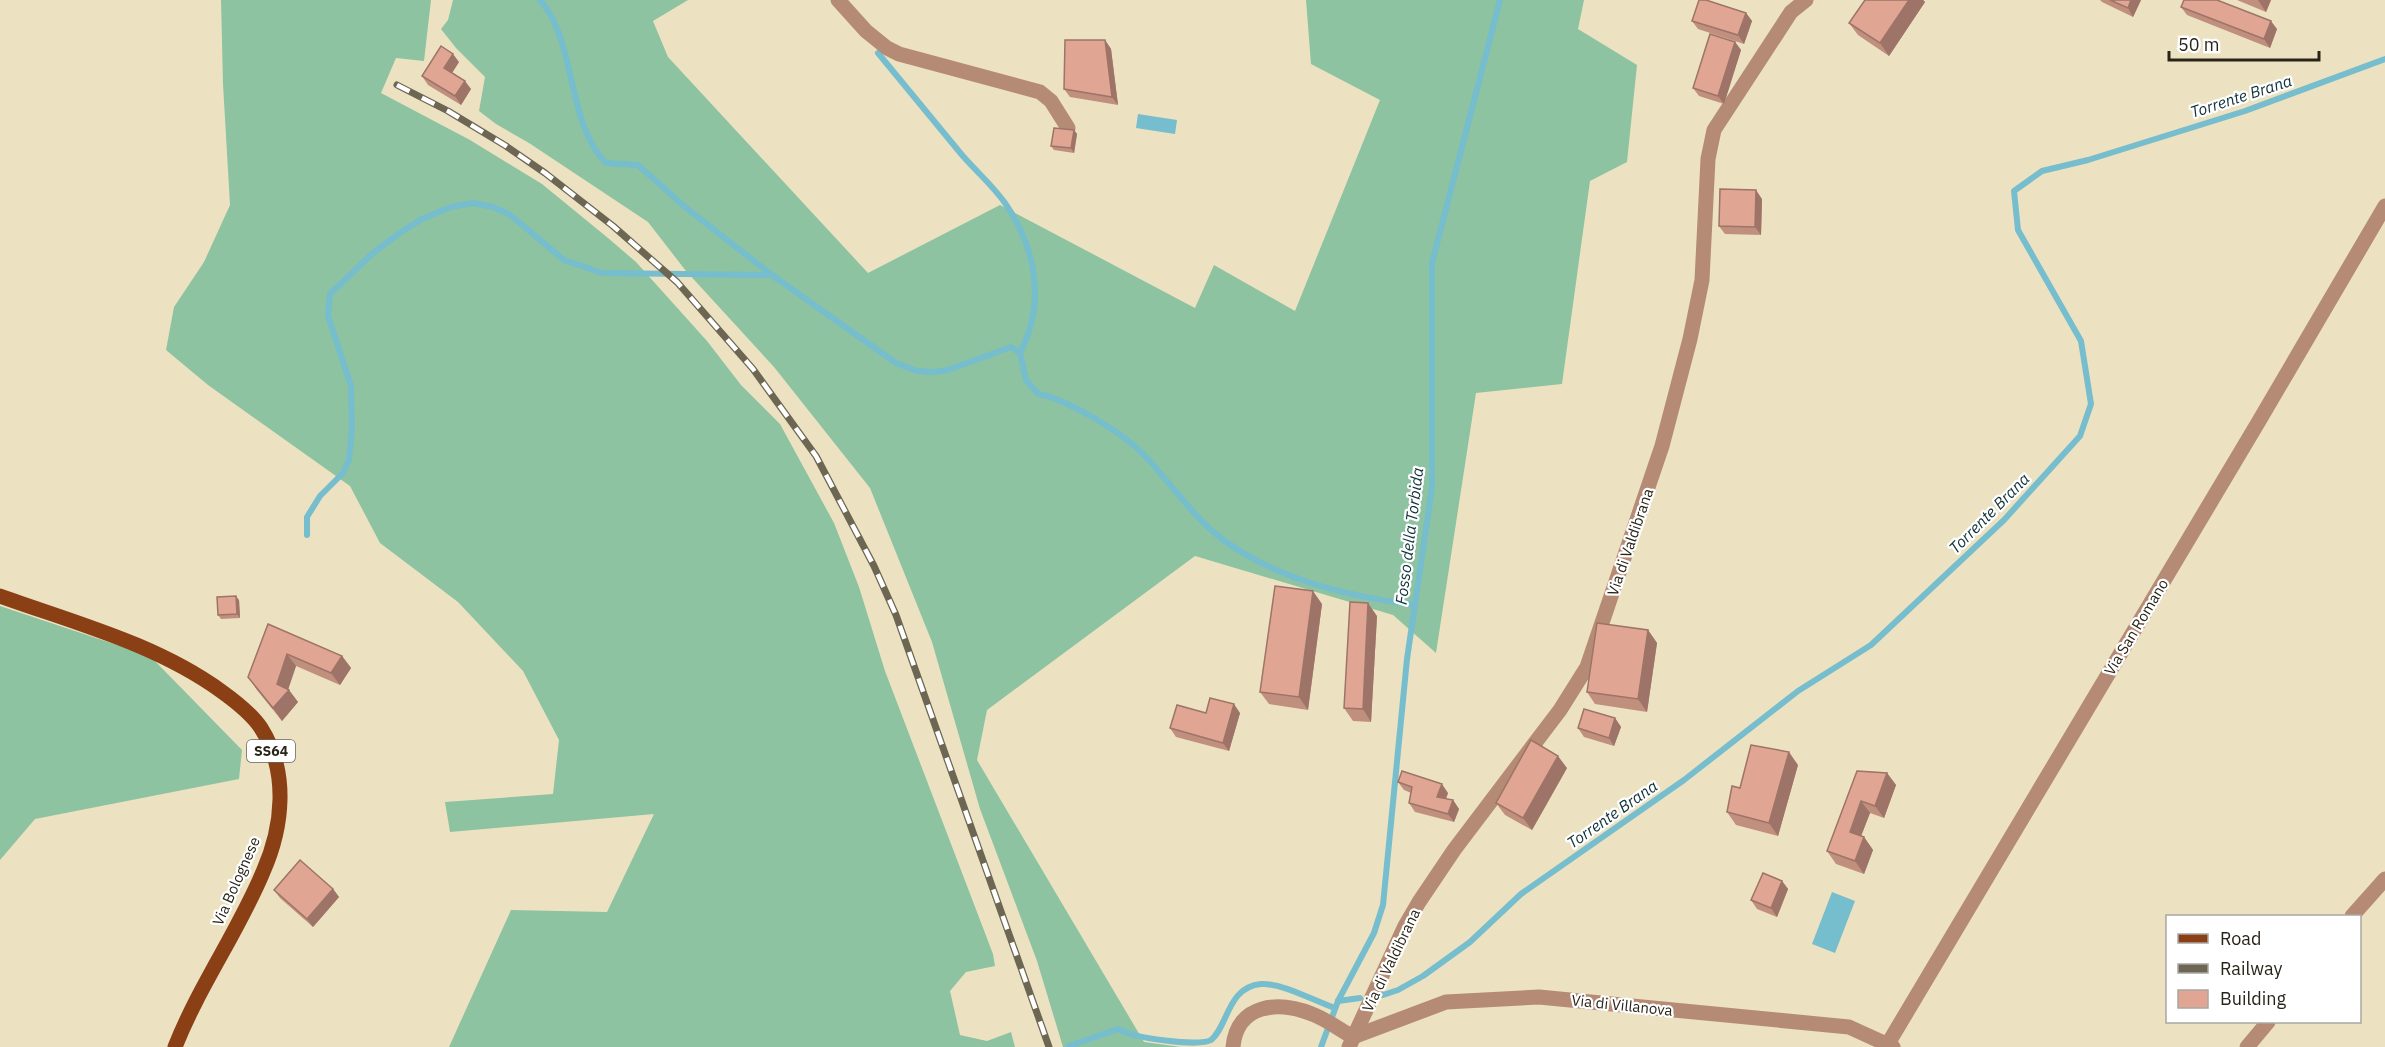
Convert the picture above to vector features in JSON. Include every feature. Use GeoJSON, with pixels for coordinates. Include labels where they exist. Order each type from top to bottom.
{"type":"FeatureCollection","features":[{"type":"Feature","properties":{"kind":"main road","name":"Via Bolognese"},"geometry":{"type":"LineString","coordinates":[[0,596],[129,642],[173,661],[239,704],[261,728],[274,757],[281,784],[275,841],[264,872],[189,1015],[175,1047]]}},
{"type":"Feature","properties":{"kind":"street"},"geometry":{"type":"LineString","coordinates":[[838,0],[866,31],[887,48],[912,58],[1040,92],[1051,101],[1068,128]]}},
{"type":"Feature","properties":{"kind":"street","name":"Via di Valdibrana"},"geometry":{"type":"LineString","coordinates":[[1351,1042],[1405,926],[1419,902],[1454,850],[1560,710],[1587,667],[1662,446],[1690,339],[1702,280],[1708,159],[1714,130],[1791,12],[1806,0]]}},
{"type":"Feature","properties":{"kind":"street","name":"Via San Romano"},"geometry":{"type":"LineString","coordinates":[[1889,1046],[2385,206]]}},
{"type":"Feature","properties":{"kind":"street"},"geometry":{"type":"LineString","coordinates":[[2353,915],[2385,879]]}},
{"type":"Feature","properties":{"kind":"street","name":"Via di Villanova"},"geometry":{"type":"LineString","coordinates":[[1351,1042],[1446,1002],[1539,997],[1849,1027],[1889,1046]]}},
{"type":"Feature","properties":{"kind":"street"},"geometry":{"type":"LineString","coordinates":[[1233,1047],[1239,1026],[1256,1010],[1267,1007],[1283,1007],[1314,1014],[1351,1042]]}},
{"type":"Feature","properties":{"kind":"street"},"geometry":{"type":"LineString","coordinates":[[2247,1047],[2267,1023]]}},
{"type":"Feature","properties":{"kind":"green space"},"geometry":{"type":"Polygon","coordinates":[[[221,0],[431,0],[424,61],[396,58],[381,93],[470,140],[542,184],[608,238],[636,262],[707,341],[741,385],[780,424],[834,523],[859,587],[885,671],[993,954],[995,966],[966,972],[950,991],[960,1035],[987,1041],[1011,1032],[1015,1047],[449,1047],[511,910],[607,912],[654,814],[450,832],[445,802],[553,794],[559,740],[523,671],[458,602],[380,543],[350,486],[208,385],[166,350],[174,307],[204,262],[230,205],[221,0]]]}},
{"type":"Feature","properties":{"kind":"green space"},"geometry":{"type":"Polygon","coordinates":[[[453,0],[688,0],[653,21],[668,57],[868,273],[1000,205],[1195,308],[1214,265],[1295,311],[1380,100],[1311,64],[1306,0],[1584,0],[1578,29],[1637,65],[1627,162],[1590,181],[1562,384],[1476,393],[1436,653],[1393,615],[1195,556],[987,710],[977,760],[1144,1042],[1181,1047],[1063,1047],[1037,961],[980,809],[932,642],[870,488],[774,367],[686,271],[648,222],[479,111],[485,77],[441,29],[448,20],[453,0]]]}},
{"type":"Feature","properties":{"kind":"green space"},"geometry":{"type":"Polygon","coordinates":[[[0,606],[150,656],[242,750],[239,779],[35,819],[0,860],[0,606]]]}},
{"type":"Feature","properties":{"kind":"water"},"geometry":{"type":"Polygon","coordinates":[[[1138,114],[1177,120],[1175,134],[1136,128],[1138,114]]]}},
{"type":"Feature","properties":{"kind":"water"},"geometry":{"type":"Polygon","coordinates":[[[1832,892],[1855,901],[1835,953],[1812,944],[1832,892]]]}},
{"type":"Feature","properties":{"kind":"building"},"geometry":{"type":"Polygon","coordinates":[[[1699,0],[1706,0],[1746,13],[1738,35],[1692,21],[1699,0]]]}},
{"type":"Feature","properties":{"kind":"building"},"geometry":{"type":"Polygon","coordinates":[[[1865,0],[1909,0],[1880,43],[1849,23],[1865,0]]]}},
{"type":"Feature","properties":{"kind":"building"},"geometry":{"type":"Polygon","coordinates":[[[2110,0],[2131,0],[2128,8],[2110,0]]]}},
{"type":"Feature","properties":{"kind":"building"},"geometry":{"type":"Polygon","coordinates":[[[2184,0],[2217,0],[2271,21],[2264,39],[2181,7],[2184,0]]]}},
{"type":"Feature","properties":{"kind":"building"},"geometry":{"type":"Polygon","coordinates":[[[1710,34],[1735,42],[1718,96],[1693,88],[1710,34]]]}},
{"type":"Feature","properties":{"kind":"building"},"geometry":{"type":"Polygon","coordinates":[[[1065,40],[1105,40],[1112,97],[1064,89],[1065,40]]]}},
{"type":"Feature","properties":{"kind":"building"},"geometry":{"type":"Polygon","coordinates":[[[441,46],[453,54],[444,68],[465,81],[455,96],[422,76],[441,46]]]}},
{"type":"Feature","properties":{"kind":"building"},"geometry":{"type":"Polygon","coordinates":[[[1054,128],[1074,130],[1071,148],[1051,146],[1054,128]]]}},
{"type":"Feature","properties":{"kind":"building"},"geometry":{"type":"Polygon","coordinates":[[[1720,189],[1756,190],[1755,227],[1719,226],[1720,189]]]}},
{"type":"Feature","properties":{"kind":"building"},"geometry":{"type":"Polygon","coordinates":[[[1275,586],[1313,591],[1299,697],[1260,692],[1275,586]]]}},
{"type":"Feature","properties":{"kind":"building"},"geometry":{"type":"Polygon","coordinates":[[[236,596],[237,614],[218,615],[217,597],[236,596]]]}},
{"type":"Feature","properties":{"kind":"building"},"geometry":{"type":"Polygon","coordinates":[[[1350,602],[1368,603],[1363,709],[1344,708],[1350,602]]]}},
{"type":"Feature","properties":{"kind":"building"},"geometry":{"type":"Polygon","coordinates":[[[1597,623],[1648,630],[1638,699],[1587,692],[1597,623]]]}},
{"type":"Feature","properties":{"kind":"building"},"geometry":{"type":"Polygon","coordinates":[[[268,624],[342,656],[331,673],[287,654],[277,684],[289,690],[273,708],[248,677],[268,624]]]}},
{"type":"Feature","properties":{"kind":"building"},"geometry":{"type":"Polygon","coordinates":[[[1210,698],[1234,704],[1223,743],[1170,728],[1177,705],[1206,713],[1210,698]]]}},
{"type":"Feature","properties":{"kind":"building"},"geometry":{"type":"Polygon","coordinates":[[[1584,709],[1615,718],[1609,738],[1578,728],[1584,709]]]}},
{"type":"Feature","properties":{"kind":"building"},"geometry":{"type":"Polygon","coordinates":[[[1531,740],[1558,756],[1523,818],[1496,803],[1531,740]]]}},
{"type":"Feature","properties":{"kind":"building"},"geometry":{"type":"Polygon","coordinates":[[[1751,745],[1789,752],[1769,823],[1727,812],[1732,786],[1740,788],[1751,745]]]}},
{"type":"Feature","properties":{"kind":"building"},"geometry":{"type":"Polygon","coordinates":[[[1402,771],[1442,784],[1437,797],[1453,800],[1448,814],[1409,803],[1412,787],[1398,782],[1402,771]]]}},
{"type":"Feature","properties":{"kind":"building"},"geometry":{"type":"Polygon","coordinates":[[[1857,771],[1887,773],[1875,806],[1861,801],[1850,832],[1864,837],[1855,861],[1827,851],[1857,771]]]}},
{"type":"Feature","properties":{"kind":"building"},"geometry":{"type":"Polygon","coordinates":[[[300,860],[333,889],[307,919],[274,890],[300,860]]]}},
{"type":"Feature","properties":{"kind":"building"},"geometry":{"type":"Polygon","coordinates":[[[1763,873],[1782,881],[1771,908],[1751,900],[1763,873]]]}},
{"type":"Feature","properties":{"kind":"waterway"},"geometry":{"type":"LineString","coordinates":[[540,0],[552,17],[560,38],[584,127],[593,146],[606,163],[638,165],[685,207],[772,275],[896,363],[917,371],[934,372],[948,370],[1011,347],[1020,353],[1026,380],[1038,394],[1077,409],[1132,444],[1200,519],[1222,539],[1266,565],[1290,576],[1364,597],[1415,605]]}},
{"type":"Feature","properties":{"kind":"waterway","name":"Fosso della Torbida"},"geometry":{"type":"LineString","coordinates":[[1321,1047],[1338,1001],[1374,933],[1383,905],[1407,659],[1432,488],[1432,263],[1500,0]]}},
{"type":"Feature","properties":{"kind":"waterway"},"geometry":{"type":"LineString","coordinates":[[878,53],[962,155],[1005,203],[1016,220],[1030,257],[1035,295],[1033,315],[1020,353]]}},
{"type":"Feature","properties":{"kind":"waterway","name":"Torrente Brana"},"geometry":{"type":"LineString","coordinates":[[1383,995],[1398,990],[1423,976],[1470,942],[1521,894],[1684,780],[1798,691],[1871,645],[2004,520],[2080,436],[2091,404],[2081,341],[2018,230],[2014,191],[2042,171],[2088,160],[2245,111],[2385,59]]}},
{"type":"Feature","properties":{"kind":"waterway"},"geometry":{"type":"LineString","coordinates":[[307,535],[307,517],[320,496],[343,473],[349,460],[352,428],[351,386],[328,316],[330,294],[373,253],[422,219],[451,207],[473,203],[493,207],[509,214],[564,260],[602,273],[772,275]]}},
{"type":"Feature","properties":{"kind":"waterway"},"geometry":{"type":"LineString","coordinates":[[1069,1046],[1118,1029],[1137,1036],[1165,1040],[1193,1042],[1211,1040],[1217,1034],[1241,992],[1261,984],[1289,989],[1335,1008]]}},
{"type":"Feature","properties":{"kind":"waterway","name":"Torrente Brana"},"geometry":{"type":"LineString","coordinates":[[1338,1001],[1360,998]]}},
{"type":"Feature","properties":{"kind":"railway"},"geometry":{"type":"LineString","coordinates":[[397,85],[448,111],[545,173],[613,226],[677,282],[753,369],[816,456],[874,566],[896,615],[1049,1047]]}}]}
